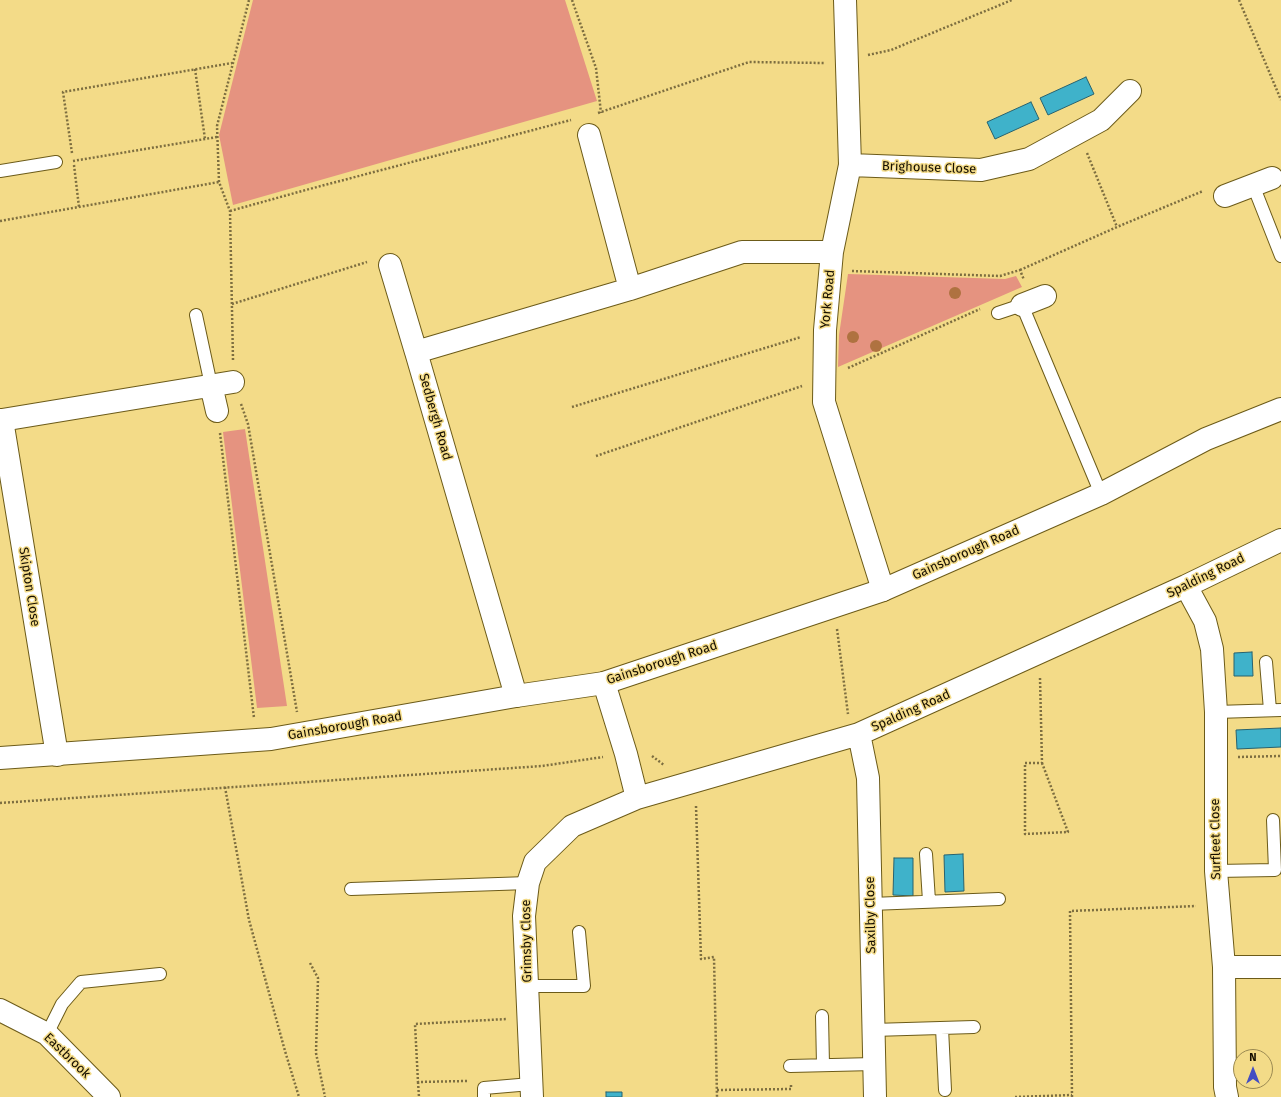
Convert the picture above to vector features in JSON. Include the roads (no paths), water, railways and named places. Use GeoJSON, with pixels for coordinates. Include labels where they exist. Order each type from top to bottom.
{"type":"FeatureCollection","features":[{"type":"Feature","properties":{"kind":"street","name":"York Road"},"geometry":{"type":"LineString","coordinates":[[845,0],[850,165],[831,261],[824,330],[824,402],[883,590]]}},
{"type":"Feature","properties":{"kind":"street","name":"Brighouse Close"},"geometry":{"type":"LineString","coordinates":[[850,165],[981,170],[1029,159],[1101,120],[1130,90]]}},
{"type":"Feature","properties":{"kind":"street"},"geometry":{"type":"LineString","coordinates":[[589,135],[630,289]]}},
{"type":"Feature","properties":{"kind":"street"},"geometry":{"type":"LineString","coordinates":[[1217,192],[1262,182]]}},
{"type":"Feature","properties":{"kind":"street"},"geometry":{"type":"LineString","coordinates":[[416,352],[630,289],[742,252],[831,261]]}},
{"type":"Feature","properties":{"kind":"street","name":"Sedbergh Road"},"geometry":{"type":"LineString","coordinates":[[390,265],[516,696]]}},
{"type":"Feature","properties":{"kind":"street"},"geometry":{"type":"LineString","coordinates":[[1022,305],[1044,296]]}},
{"type":"Feature","properties":{"kind":"street","name":"Skipton Close"},"geometry":{"type":"LineString","coordinates":[[57,755],[1,420],[233,382]]}},
{"type":"Feature","properties":{"kind":"street"},"geometry":{"type":"LineString","coordinates":[[211,386],[216,411]]}},
{"type":"Feature","properties":{"kind":"street","name":"Gainsborough Road"},"geometry":{"type":"LineString","coordinates":[[0,758],[271,739],[516,696],[604,683],[883,590],[1101,494],[1206,439],[1281,409]]}},
{"type":"Feature","properties":{"kind":"street","name":"Spalding Road"},"geometry":{"type":"LineString","coordinates":[[637,798],[695,781],[854,726],[1039,654],[1281,540]]}},
{"type":"Feature","properties":{"kind":"street","name":"Surfleet Close"},"geometry":{"type":"LineString","coordinates":[[1186,586],[1205,620],[1212,649],[1216,712],[1216,871],[1224,968],[1225,1087],[1227,1097]]}},
{"type":"Feature","properties":{"kind":"street"},"geometry":{"type":"LineString","coordinates":[[604,683],[626,754],[637,798]]}},
{"type":"Feature","properties":{"kind":"street","name":"Saxilby Close"},"geometry":{"type":"LineString","coordinates":[[854,726],[868,778],[875,1097]]}},
{"type":"Feature","properties":{"kind":"street","name":"Grimsby Close"},"geometry":{"type":"LineString","coordinates":[[531,1091],[524,916],[528,883],[535,862],[572,826],[637,798]]}},
{"type":"Feature","properties":{"kind":"street"},"geometry":{"type":"LineString","coordinates":[[1224,968],[1281,967]]}},
{"type":"Feature","properties":{"kind":"street","name":"Eastbrook"},"geometry":{"type":"LineString","coordinates":[[0,1010],[48,1034],[109,1097]]}},
{"type":"Feature","properties":{"kind":"lane"},"geometry":{"type":"LineString","coordinates":[[0,171],[56,162]]}},
{"type":"Feature","properties":{"kind":"lane"},"geometry":{"type":"LineString","coordinates":[[1262,182],[1281,256]]}},
{"type":"Feature","properties":{"kind":"lane"},"geometry":{"type":"LineString","coordinates":[[998,313],[1022,305],[1101,494]]}},
{"type":"Feature","properties":{"kind":"lane"},"geometry":{"type":"LineString","coordinates":[[196,315],[211,386]]}},
{"type":"Feature","properties":{"kind":"lane"},"geometry":{"type":"LineString","coordinates":[[1216,712],[1275,710],[1266,662]]}},
{"type":"Feature","properties":{"kind":"lane"},"geometry":{"type":"LineString","coordinates":[[1216,871],[1275,870],[1273,820]]}},
{"type":"Feature","properties":{"kind":"lane"},"geometry":{"type":"LineString","coordinates":[[926,854],[929,901]]}},
{"type":"Feature","properties":{"kind":"lane"},"geometry":{"type":"LineString","coordinates":[[351,889],[528,883]]}},
{"type":"Feature","properties":{"kind":"lane"},"geometry":{"type":"LineString","coordinates":[[871,904],[999,899]]}},
{"type":"Feature","properties":{"kind":"lane"},"geometry":{"type":"LineString","coordinates":[[527,986],[584,986],[579,932]]}},
{"type":"Feature","properties":{"kind":"lane"},"geometry":{"type":"LineString","coordinates":[[48,1034],[62,1004],[81,982],[160,974]]}},
{"type":"Feature","properties":{"kind":"lane"},"geometry":{"type":"LineString","coordinates":[[822,1016],[823,1065]]}},
{"type":"Feature","properties":{"kind":"lane"},"geometry":{"type":"LineString","coordinates":[[873,1030],[974,1027]]}},
{"type":"Feature","properties":{"kind":"lane"},"geometry":{"type":"LineString","coordinates":[[942,1028],[944,1090]]}},
{"type":"Feature","properties":{"kind":"lane"},"geometry":{"type":"LineString","coordinates":[[790,1066],[874,1064]]}},
{"type":"Feature","properties":{"kind":"lane"},"geometry":{"type":"LineString","coordinates":[[484,1093],[531,1091]]}}]}
